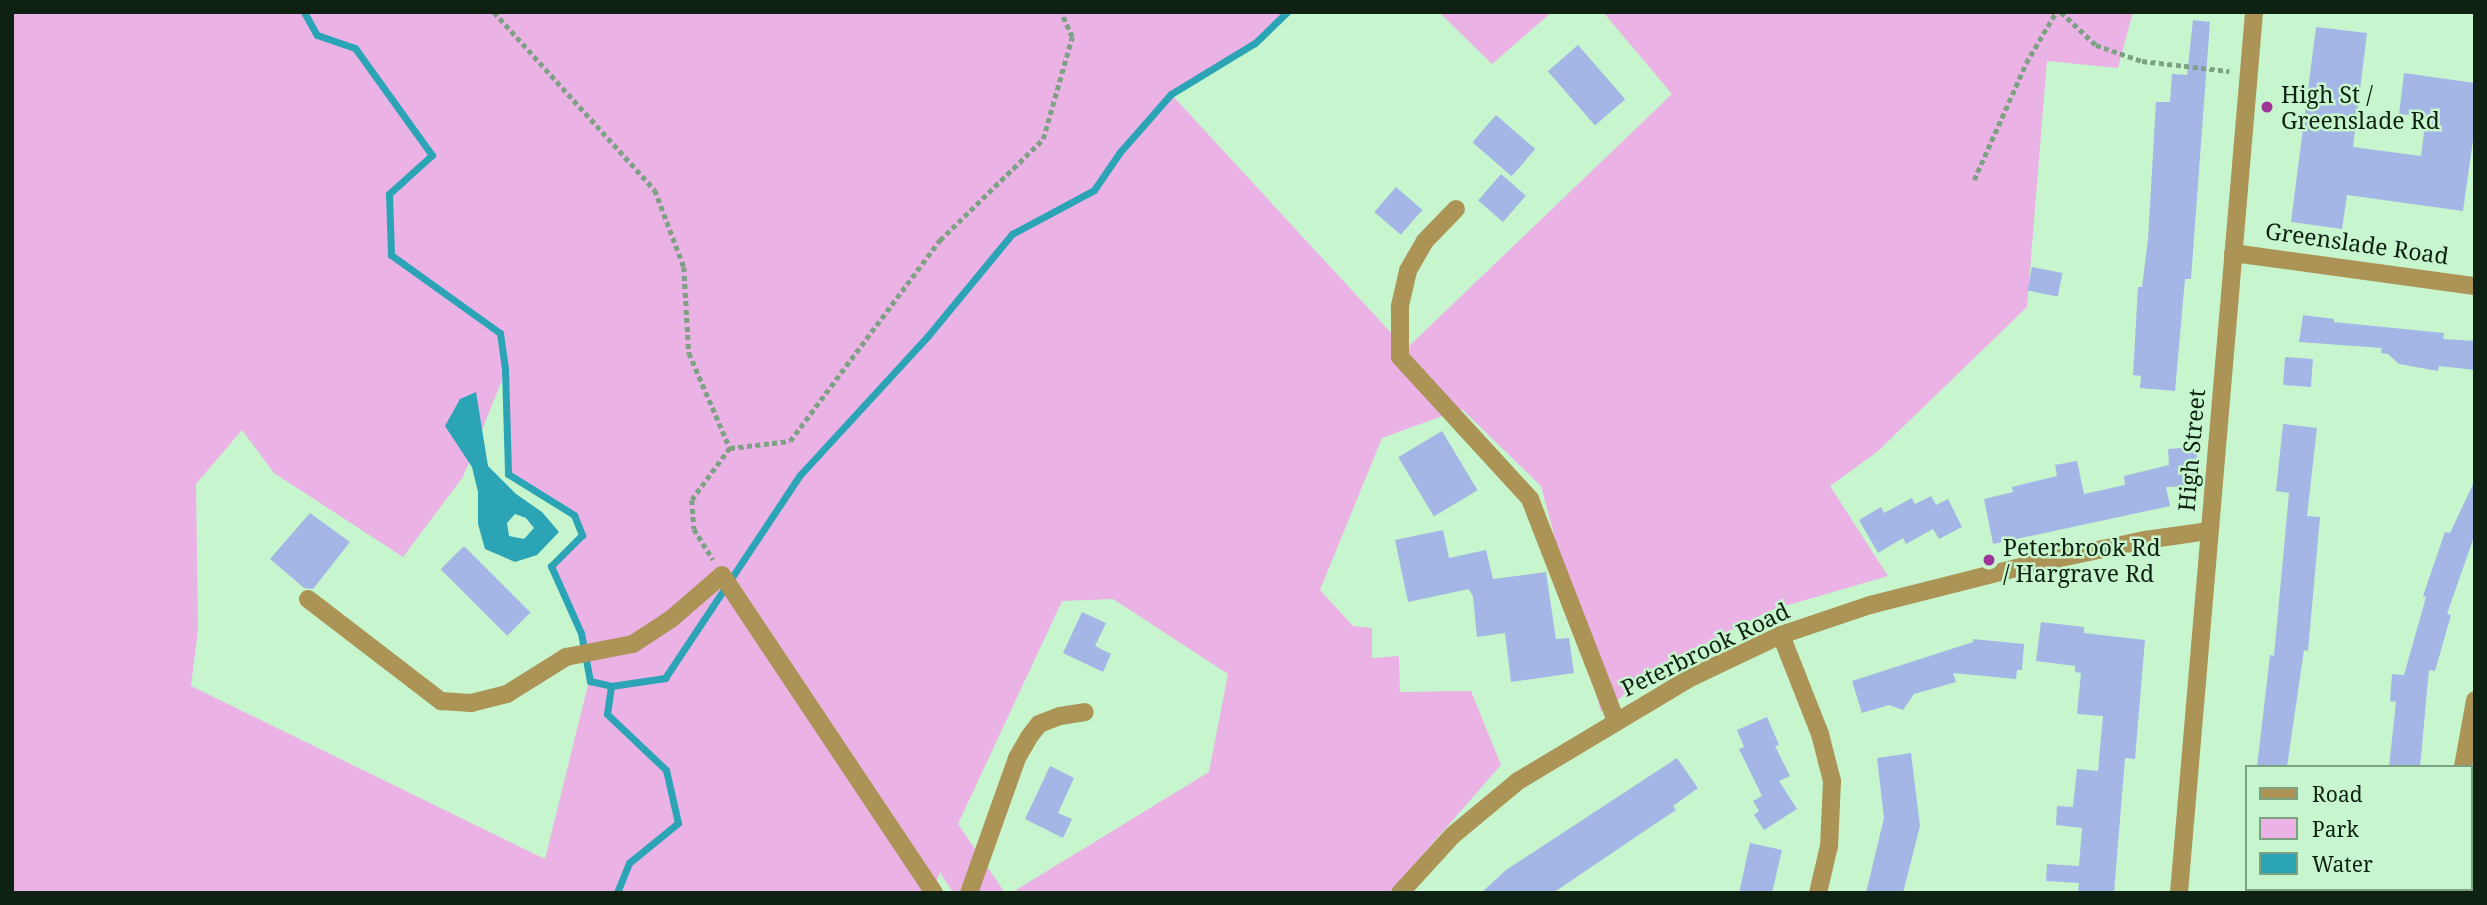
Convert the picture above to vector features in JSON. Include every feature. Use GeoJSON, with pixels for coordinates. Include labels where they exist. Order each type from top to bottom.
{"type":"FeatureCollection","features":[{"type":"Feature","properties":{"kind":"street","name":"High Street"},"geometry":{"type":"LineString","coordinates":[[2179,893],[2254,12]]}},
{"type":"Feature","properties":{"kind":"street"},"geometry":{"type":"LineString","coordinates":[[1456,209],[1425,241],[1408,271],[1400,307],[1400,357],[1530,499],[1616,721]]}},
{"type":"Feature","properties":{"kind":"street","name":"Greenslade Road"},"geometry":{"type":"LineString","coordinates":[[2233,253],[2475,286]]}},
{"type":"Feature","properties":{"kind":"street","name":"Peterbrook Road"},"geometry":{"type":"LineString","coordinates":[[1400,893],[1453,835],[1518,781],[1692,677],[1781,635],[1870,605],[2028,565],[2145,540],[2209,531]]}},
{"type":"Feature","properties":{"kind":"street"},"geometry":{"type":"LineString","coordinates":[[308,599],[441,701],[471,703],[507,694],[566,657],[633,644],[671,619],[722,576],[934,893]]}},
{"type":"Feature","properties":{"kind":"street"},"geometry":{"type":"LineString","coordinates":[[1781,635],[1820,734],[1832,781],[1829,846],[1818,893]]}},
{"type":"Feature","properties":{"kind":"street"},"geometry":{"type":"LineString","coordinates":[[2463,765],[2475,700]]}},
{"type":"Feature","properties":{"kind":"street"},"geometry":{"type":"LineString","coordinates":[[969,893],[1017,758],[1029,737],[1039,724],[1059,716],[1085,712]]}},
{"type":"Feature","properties":{"kind":"path"},"geometry":{"type":"LineString","coordinates":[[494,12],[655,190],[684,267],[689,353],[730,448]]}},
{"type":"Feature","properties":{"kind":"path"},"geometry":{"type":"LineString","coordinates":[[722,576],[694,529],[692,500],[730,448],[790,441],[940,240],[1044,139],[1072,37],[1061,12]]}},
{"type":"Feature","properties":{"kind":"path"},"geometry":{"type":"LineString","coordinates":[[1974,180],[2026,64],[2058,12],[2096,45],[2142,61],[2248,73]]}},
{"type":"Feature","properties":{"kind":"green space"},"geometry":{"type":"Polygon","coordinates":[[[12,12],[1287,12],[1255,43],[1171,94],[1406,349],[1672,94],[1603,12],[2133,12],[2118,68],[2047,61],[2027,307],[1877,452],[1830,486],[1888,576],[1771,610],[1668,663],[1601,712],[1541,486],[1462,409],[1382,438],[1320,590],[1353,626],[1372,628],[1372,658],[1399,656],[1400,692],[1471,691],[1501,765],[1389,893],[1011,893],[1209,772],[1228,674],[1113,599],[1062,601],[958,824],[1005,893],[953,893],[940,872],[932,893],[12,893],[12,12]],[[505,373],[463,477],[403,557],[274,473],[242,430],[196,484],[198,630],[191,686],[545,859],[589,681],[581,633],[551,566],[582,535],[574,515],[508,474],[505,373]]]}},
{"type":"Feature","properties":{"kind":"green space"},"geometry":{"type":"Polygon","coordinates":[[[1439,12],[1552,12],[1492,64],[1439,12]]]}},
{"type":"Feature","properties":{"kind":"water"},"geometry":{"type":"Polygon","coordinates":[[[476,392],[488,466],[516,494],[542,512],[559,532],[537,555],[515,562],[485,549],[478,524],[478,492],[472,467],[445,426],[460,399],[476,392]],[[515,514],[507,523],[509,536],[524,539],[534,528],[526,518],[515,514]]]}},
{"type":"Feature","properties":{"kind":"building"},"geometry":{"type":"Polygon","coordinates":[[[2193,20],[2210,22],[2191,279],[2185,279],[2175,391],[2140,388],[2141,376],[2133,375],[2138,287],[2142,287],[2148,239],[2156,102],[2170,102],[2172,74],[2187,75],[2193,20]]]}},
{"type":"Feature","properties":{"kind":"building"},"geometry":{"type":"Polygon","coordinates":[[[2316,27],[2367,33],[2353,147],[2421,156],[2426,117],[2399,114],[2404,73],[2475,83],[2475,126],[2463,211],[2347,195],[2342,229],[2291,222],[2316,27]]]}},
{"type":"Feature","properties":{"kind":"building"},"geometry":{"type":"Polygon","coordinates":[[[1578,45],[1625,99],[1595,126],[1548,71],[1578,45]]]}},
{"type":"Feature","properties":{"kind":"building"},"geometry":{"type":"Polygon","coordinates":[[[1496,115],[1535,149],[1512,176],[1472,142],[1496,115]]]}},
{"type":"Feature","properties":{"kind":"building"},"geometry":{"type":"Polygon","coordinates":[[[1501,174],[1526,196],[1503,222],[1478,200],[1501,174]]]}},
{"type":"Feature","properties":{"kind":"building"},"geometry":{"type":"Polygon","coordinates":[[[1396,187],[1422,210],[1401,235],[1374,212],[1396,187]]]}},
{"type":"Feature","properties":{"kind":"building"},"geometry":{"type":"Polygon","coordinates":[[[2032,267],[2062,273],[2058,296],[2027,291],[2032,267]]]}},
{"type":"Feature","properties":{"kind":"building"},"geometry":{"type":"Polygon","coordinates":[[[2303,315],[2334,319],[2334,322],[2444,333],[2443,339],[2475,341],[2475,370],[2439,366],[2438,371],[2399,364],[2388,354],[2381,353],[2382,348],[2299,342],[2303,315]]]}},
{"type":"Feature","properties":{"kind":"building"},"geometry":{"type":"Polygon","coordinates":[[[2285,357],[2313,359],[2311,387],[2283,385],[2285,357]]]}},
{"type":"Feature","properties":{"kind":"building"},"geometry":{"type":"Polygon","coordinates":[[[2283,424],[2317,428],[2307,516],[2320,517],[2308,651],[2304,650],[2287,765],[2257,765],[2270,655],[2274,656],[2289,493],[2276,491],[2283,424]]]}},
{"type":"Feature","properties":{"kind":"building"},"geometry":{"type":"Polygon","coordinates":[[[1442,431],[1478,490],[1434,516],[1398,457],[1442,431]]]}},
{"type":"Feature","properties":{"kind":"building"},"geometry":{"type":"Polygon","coordinates":[[[2197,447],[2198,486],[2166,487],[2170,506],[1993,544],[1984,499],[2013,492],[2012,487],[2057,476],[2055,465],[2077,461],[2084,494],[2125,485],[2124,476],[2169,465],[2168,449],[2197,447]]]}},
{"type":"Feature","properties":{"kind":"building"},"geometry":{"type":"Polygon","coordinates":[[[2475,480],[2475,534],[2447,614],[2451,615],[2435,671],[2429,670],[2420,765],[2389,765],[2396,702],[2390,701],[2392,674],[2404,675],[2426,597],[2423,596],[2445,532],[2450,533],[2475,480]]]}},
{"type":"Feature","properties":{"kind":"building"},"geometry":{"type":"Polygon","coordinates":[[[1931,496],[1936,505],[1948,499],[1962,527],[1939,539],[1933,529],[1906,544],[1903,538],[1878,553],[1859,520],[1881,507],[1884,513],[1912,498],[1915,504],[1931,496]]]}},
{"type":"Feature","properties":{"kind":"building"},"geometry":{"type":"Polygon","coordinates":[[[310,513],[350,542],[313,589],[304,588],[270,559],[310,513]]]}},
{"type":"Feature","properties":{"kind":"building"},"geometry":{"type":"Polygon","coordinates":[[[1443,530],[1449,558],[1486,550],[1493,579],[1546,572],[1556,639],[1569,638],[1574,673],[1511,682],[1505,633],[1477,637],[1473,597],[1469,589],[1408,602],[1395,540],[1443,530]]]}},
{"type":"Feature","properties":{"kind":"building"},"geometry":{"type":"Polygon","coordinates":[[[464,546],[530,612],[507,636],[441,569],[464,546]]]}},
{"type":"Feature","properties":{"kind":"building"},"geometry":{"type":"Polygon","coordinates":[[[1082,612],[1106,623],[1095,646],[1111,654],[1103,672],[1063,653],[1082,612]]]}},
{"type":"Feature","properties":{"kind":"building"},"geometry":{"type":"Polygon","coordinates":[[[2041,622],[2084,627],[2084,633],[2145,640],[2135,759],[2125,758],[2114,893],[2078,893],[2079,883],[2046,881],[2047,864],[2079,866],[2082,828],[2056,825],[2057,806],[2073,807],[2077,769],[2098,771],[2103,716],[2077,714],[2081,673],[2075,672],[2075,666],[2036,661],[2041,622]]]}},
{"type":"Feature","properties":{"kind":"building"},"geometry":{"type":"Polygon","coordinates":[[[1973,639],[2024,644],[2022,670],[2017,670],[2016,679],[1953,673],[1956,682],[1914,694],[1903,710],[1889,705],[1862,713],[1852,681],[1973,642],[1973,639]]]}},
{"type":"Feature","properties":{"kind":"building"},"geometry":{"type":"Polygon","coordinates":[[[1767,717],[1779,745],[1775,746],[1790,776],[1779,781],[1797,809],[1764,830],[1754,815],[1759,811],[1753,801],[1762,796],[1739,749],[1744,747],[1737,730],[1767,717]]]}},
{"type":"Feature","properties":{"kind":"building"},"geometry":{"type":"Polygon","coordinates":[[[1911,753],[1920,826],[1903,893],[1866,893],[1884,818],[1877,758],[1911,753]]]}},
{"type":"Feature","properties":{"kind":"building"},"geometry":{"type":"Polygon","coordinates":[[[1677,758],[1698,788],[1673,806],[1676,810],[1553,893],[1481,893],[1506,870],[1677,758]]]}},
{"type":"Feature","properties":{"kind":"building"},"geometry":{"type":"Polygon","coordinates":[[[1050,766],[1074,778],[1058,813],[1072,819],[1063,838],[1025,819],[1050,766]]]}},
{"type":"Feature","properties":{"kind":"building"},"geometry":{"type":"Polygon","coordinates":[[[1750,843],[1782,850],[1772,893],[1739,893],[1750,843]]]}},
{"type":"Feature","properties":{"kind":"waterway"},"geometry":{"type":"LineString","coordinates":[[304,12],[317,35],[355,48],[432,155],[389,194],[391,255],[500,333],[505,370],[508,474],[574,515],[582,535],[551,566],[581,633],[590,681],[611,686],[665,678],[800,475],[927,337],[1012,234],[1094,190],[1120,152],[1171,94],[1255,43],[1287,12]]}},
{"type":"Feature","properties":{"kind":"waterway"},"geometry":{"type":"LineString","coordinates":[[611,686],[607,714],[666,770],[678,823],[629,863],[617,893]]}},
{"type":"Feature","properties":{"kind":"place","name":"High St / Greenslade Rd"},"geometry":{"type":"Point","coordinates":[2267,107]}},
{"type":"Feature","properties":{"kind":"place","name":"Peterbrook Rd / Hargrave Rd"},"geometry":{"type":"Point","coordinates":[1989,560]}}]}
